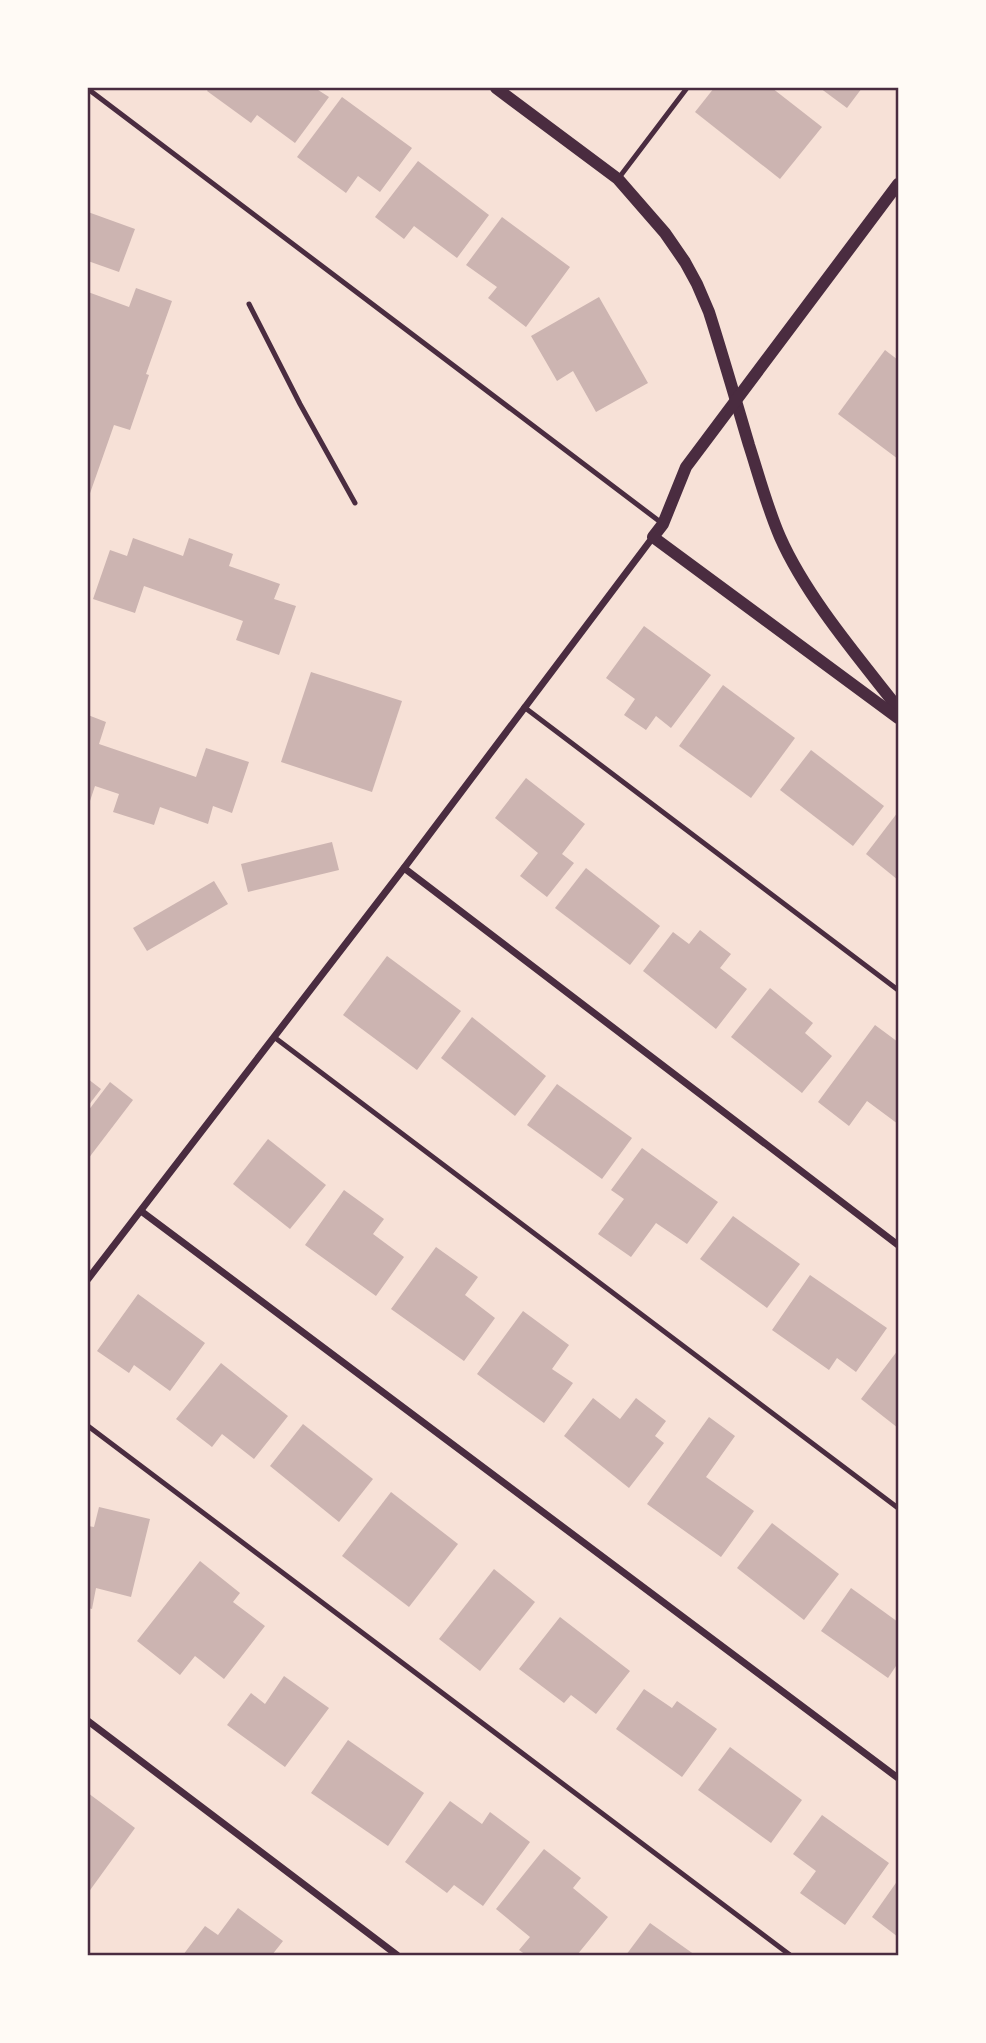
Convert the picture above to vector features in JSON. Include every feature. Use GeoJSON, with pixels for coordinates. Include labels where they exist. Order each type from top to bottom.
{"type":"FeatureCollection","features":[{"type":"Feature","properties":{"kind":"street"},"geometry":{"type":"LineString","coordinates":[[496,88],[618,179],[665,233],[685,261],[709,312],[764,496],[780,538],[850,647],[898,708]]}},
{"type":"Feature","properties":{"kind":"street"},"geometry":{"type":"LineString","coordinates":[[88,1279],[404,868],[663,524],[686,467],[897,188]]}},
{"type":"Feature","properties":{"kind":"street"},"geometry":{"type":"LineString","coordinates":[[653,537],[898,718]]}},
{"type":"Feature","properties":{"kind":"street"},"geometry":{"type":"LineString","coordinates":[[404,868],[898,1245]]}},
{"type":"Feature","properties":{"kind":"street"},"geometry":{"type":"LineString","coordinates":[[141,1211],[898,1778]]}},
{"type":"Feature","properties":{"kind":"street"},"geometry":{"type":"LineString","coordinates":[[88,1721],[397,1955]]}},
{"type":"Feature","properties":{"kind":"lane"},"geometry":{"type":"LineString","coordinates":[[618,179],[687,88]]}},
{"type":"Feature","properties":{"kind":"lane"},"geometry":{"type":"LineString","coordinates":[[88,89],[663,524]]}},
{"type":"Feature","properties":{"kind":"lane"},"geometry":{"type":"LineString","coordinates":[[248,304],[355,503]]}},
{"type":"Feature","properties":{"kind":"lane"},"geometry":{"type":"LineString","coordinates":[[524,708],[898,990]]}},
{"type":"Feature","properties":{"kind":"lane"},"geometry":{"type":"LineString","coordinates":[[274,1037],[898,1508]]}},
{"type":"Feature","properties":{"kind":"lane"},"geometry":{"type":"LineString","coordinates":[[88,1426],[790,1955]]}},
{"type":"Feature","properties":{"kind":"building"},"geometry":{"type":"Polygon","coordinates":[[[209,88],[315,88],[329,97],[295,143],[257,115],[251,123],[207,91],[209,88]]]}},
{"type":"Feature","properties":{"kind":"building"},"geometry":{"type":"Polygon","coordinates":[[[714,88],[772,88],[822,127],[780,179],[695,112],[714,88]]]}},
{"type":"Feature","properties":{"kind":"building"},"geometry":{"type":"Polygon","coordinates":[[[820,88],[862,88],[847,108],[820,88]]]}},
{"type":"Feature","properties":{"kind":"building"},"geometry":{"type":"Polygon","coordinates":[[[342,97],[412,148],[380,192],[358,176],[346,193],[297,157],[342,97]]]}},
{"type":"Feature","properties":{"kind":"building"},"geometry":{"type":"Polygon","coordinates":[[[418,161],[489,215],[457,258],[414,226],[404,239],[375,217],[418,161]]]}},
{"type":"Feature","properties":{"kind":"building"},"geometry":{"type":"Polygon","coordinates":[[[88,212],[135,229],[119,272],[88,261],[88,212]]]}},
{"type":"Feature","properties":{"kind":"building"},"geometry":{"type":"Polygon","coordinates":[[[502,217],[570,267],[526,327],[488,298],[497,287],[466,265],[502,217]]]}},
{"type":"Feature","properties":{"kind":"building"},"geometry":{"type":"Polygon","coordinates":[[[136,288],[172,301],[146,374],[149,375],[130,430],[114,425],[88,499],[88,292],[129,307],[136,288]]]}},
{"type":"Feature","properties":{"kind":"building"},"geometry":{"type":"Polygon","coordinates":[[[599,297],[648,383],[596,412],[573,371],[557,381],[531,336],[599,297]]]}},
{"type":"Feature","properties":{"kind":"building"},"geometry":{"type":"Polygon","coordinates":[[[885,350],[898,360],[898,459],[838,414],[885,350]]]}},
{"type":"Feature","properties":{"kind":"building"},"geometry":{"type":"Polygon","coordinates":[[[133,538],[183,556],[189,538],[233,554],[229,566],[280,584],[274,599],[296,606],[279,655],[236,640],[243,621],[144,586],[135,613],[93,599],[110,550],[127,556],[133,538]]]}},
{"type":"Feature","properties":{"kind":"building"},"geometry":{"type":"Polygon","coordinates":[[[644,626],[711,675],[671,728],[656,716],[646,730],[624,715],[635,699],[606,678],[644,626]]]}},
{"type":"Feature","properties":{"kind":"building"},"geometry":{"type":"Polygon","coordinates":[[[311,672],[402,701],[372,792],[281,762],[311,672]]]}},
{"type":"Feature","properties":{"kind":"building"},"geometry":{"type":"Polygon","coordinates":[[[723,685],[795,738],[751,798],[679,746],[723,685]]]}},
{"type":"Feature","properties":{"kind":"building"},"geometry":{"type":"Polygon","coordinates":[[[88,715],[106,722],[99,744],[196,777],[206,748],[249,762],[232,813],[213,806],[208,824],[160,807],[154,825],[113,812],[119,794],[95,786],[88,807],[88,715]]]}},
{"type":"Feature","properties":{"kind":"building"},"geometry":{"type":"Polygon","coordinates":[[[811,750],[884,806],[853,846],[780,790],[811,750]]]}},
{"type":"Feature","properties":{"kind":"building"},"geometry":{"type":"Polygon","coordinates":[[[526,778],[585,824],[562,854],[574,863],[547,897],[520,876],[538,853],[495,818],[526,778]]]}},
{"type":"Feature","properties":{"kind":"building"},"geometry":{"type":"Polygon","coordinates":[[[898,812],[898,880],[866,854],[898,812]]]}},
{"type":"Feature","properties":{"kind":"building"},"geometry":{"type":"Polygon","coordinates":[[[332,842],[339,870],[248,892],[241,864],[332,842]]]}},
{"type":"Feature","properties":{"kind":"building"},"geometry":{"type":"Polygon","coordinates":[[[586,868],[660,926],[630,965],[555,908],[586,868]]]}},
{"type":"Feature","properties":{"kind":"building"},"geometry":{"type":"Polygon","coordinates":[[[214,881],[228,904],[147,951],[133,928],[214,881]]]}},
{"type":"Feature","properties":{"kind":"building"},"geometry":{"type":"Polygon","coordinates":[[[700,930],[731,954],[720,968],[747,989],[716,1029],[643,971],[673,932],[689,944],[700,930]]]}},
{"type":"Feature","properties":{"kind":"building"},"geometry":{"type":"Polygon","coordinates":[[[387,956],[461,1011],[417,1070],[343,1015],[387,956]]]}},
{"type":"Feature","properties":{"kind":"building"},"geometry":{"type":"Polygon","coordinates":[[[770,988],[813,1023],[805,1033],[832,1056],[802,1093],[731,1037],[770,988]]]}},
{"type":"Feature","properties":{"kind":"building"},"geometry":{"type":"Polygon","coordinates":[[[472,1017],[546,1076],[515,1116],[441,1058],[472,1017]]]}},
{"type":"Feature","properties":{"kind":"building"},"geometry":{"type":"Polygon","coordinates":[[[875,1025],[898,1042],[898,1124],[867,1101],[849,1126],[818,1102],[875,1025]]]}},
{"type":"Feature","properties":{"kind":"building"},"geometry":{"type":"Polygon","coordinates":[[[88,1079],[101,1089],[88,1106],[88,1079]]]}},
{"type":"Feature","properties":{"kind":"building"},"geometry":{"type":"Polygon","coordinates":[[[110,1082],[133,1100],[88,1159],[88,1111],[110,1082]]]}},
{"type":"Feature","properties":{"kind":"building"},"geometry":{"type":"Polygon","coordinates":[[[557,1084],[632,1138],[602,1179],[527,1125],[557,1084]]]}},
{"type":"Feature","properties":{"kind":"building"},"geometry":{"type":"Polygon","coordinates":[[[268,1139],[326,1185],[290,1229],[233,1184],[268,1139]]]}},
{"type":"Feature","properties":{"kind":"building"},"geometry":{"type":"Polygon","coordinates":[[[642,1148],[718,1202],[687,1244],[656,1223],[631,1257],[598,1234],[624,1199],[611,1190],[642,1148]]]}},
{"type":"Feature","properties":{"kind":"building"},"geometry":{"type":"Polygon","coordinates":[[[344,1190],[384,1219],[373,1234],[404,1257],[376,1296],[305,1245],[344,1190]]]}},
{"type":"Feature","properties":{"kind":"building"},"geometry":{"type":"Polygon","coordinates":[[[733,1216],[800,1264],[767,1308],[700,1259],[733,1216]]]}},
{"type":"Feature","properties":{"kind":"building"},"geometry":{"type":"Polygon","coordinates":[[[436,1247],[478,1277],[465,1295],[495,1318],[464,1361],[391,1309],[436,1247]]]}},
{"type":"Feature","properties":{"kind":"building"},"geometry":{"type":"Polygon","coordinates":[[[810,1275],[887,1328],[856,1372],[837,1358],[829,1370],[772,1330],[810,1275]]]}},
{"type":"Feature","properties":{"kind":"building"},"geometry":{"type":"Polygon","coordinates":[[[138,1294],[205,1343],[170,1391],[134,1365],[129,1373],[97,1351],[138,1294]]]}},
{"type":"Feature","properties":{"kind":"building"},"geometry":{"type":"Polygon","coordinates":[[[523,1311],[569,1345],[552,1369],[573,1383],[544,1423],[477,1374],[523,1311]]]}},
{"type":"Feature","properties":{"kind":"building"},"geometry":{"type":"Polygon","coordinates":[[[898,1350],[898,1428],[861,1399],[898,1350]]]}},
{"type":"Feature","properties":{"kind":"building"},"geometry":{"type":"Polygon","coordinates":[[[221,1363],[288,1416],[254,1459],[222,1434],[212,1447],[176,1419],[221,1363]]]}},
{"type":"Feature","properties":{"kind":"building"},"geometry":{"type":"Polygon","coordinates":[[[593,1398],[620,1419],[636,1398],[666,1421],[655,1436],[664,1443],[629,1488],[564,1436],[593,1398]]]}},
{"type":"Feature","properties":{"kind":"building"},"geometry":{"type":"Polygon","coordinates":[[[709,1417],[735,1436],[706,1477],[754,1511],[721,1557],[647,1504],[709,1417]]]}},
{"type":"Feature","properties":{"kind":"building"},"geometry":{"type":"Polygon","coordinates":[[[303,1424],[373,1479],[339,1522],[270,1466],[303,1424]]]}},
{"type":"Feature","properties":{"kind":"building"},"geometry":{"type":"Polygon","coordinates":[[[391,1492],[458,1544],[409,1607],[342,1556],[391,1492]]]}},
{"type":"Feature","properties":{"kind":"building"},"geometry":{"type":"Polygon","coordinates":[[[99,1507],[150,1519],[131,1597],[96,1588],[92,1609],[88,1608],[88,1526],[94,1527],[99,1507]]]}},
{"type":"Feature","properties":{"kind":"building"},"geometry":{"type":"Polygon","coordinates":[[[772,1523],[839,1574],[804,1620],[737,1568],[772,1523]]]}},
{"type":"Feature","properties":{"kind":"building"},"geometry":{"type":"Polygon","coordinates":[[[200,1561],[240,1593],[233,1602],[265,1626],[224,1679],[195,1656],[180,1675],[137,1641],[200,1561]]]}},
{"type":"Feature","properties":{"kind":"building"},"geometry":{"type":"Polygon","coordinates":[[[494,1569],[535,1602],[480,1671],[439,1639],[494,1569]]]}},
{"type":"Feature","properties":{"kind":"building"},"geometry":{"type":"Polygon","coordinates":[[[851,1588],[898,1622],[898,1663],[888,1678],[821,1631],[851,1588]]]}},
{"type":"Feature","properties":{"kind":"building"},"geometry":{"type":"Polygon","coordinates":[[[560,1617],[630,1671],[596,1714],[571,1695],[564,1703],[519,1669],[560,1617]]]}},
{"type":"Feature","properties":{"kind":"building"},"geometry":{"type":"Polygon","coordinates":[[[284,1676],[329,1708],[285,1767],[227,1725],[251,1693],[265,1704],[284,1676]]]}},
{"type":"Feature","properties":{"kind":"building"},"geometry":{"type":"Polygon","coordinates":[[[644,1689],[672,1708],[677,1701],[717,1729],[682,1777],[616,1729],[644,1689]]]}},
{"type":"Feature","properties":{"kind":"building"},"geometry":{"type":"Polygon","coordinates":[[[348,1740],[424,1793],[388,1846],[311,1793],[348,1740]]]}},
{"type":"Feature","properties":{"kind":"building"},"geometry":{"type":"Polygon","coordinates":[[[730,1747],[802,1800],[771,1843],[698,1790],[730,1747]]]}},
{"type":"Feature","properties":{"kind":"building"},"geometry":{"type":"Polygon","coordinates":[[[88,1793],[135,1828],[88,1893],[88,1793]]]}},
{"type":"Feature","properties":{"kind":"building"},"geometry":{"type":"Polygon","coordinates":[[[450,1801],[482,1824],[490,1812],[530,1842],[483,1906],[454,1885],[447,1893],[405,1862],[450,1801]]]}},
{"type":"Feature","properties":{"kind":"building"},"geometry":{"type":"Polygon","coordinates":[[[822,1815],[889,1863],[845,1925],[800,1893],[816,1871],[793,1854],[822,1815]]]}},
{"type":"Feature","properties":{"kind":"building"},"geometry":{"type":"Polygon","coordinates":[[[544,1849],[581,1878],[573,1888],[608,1917],[577,1955],[526,1955],[519,1950],[530,1937],[496,1909],[544,1849]]]}},
{"type":"Feature","properties":{"kind":"building"},"geometry":{"type":"Polygon","coordinates":[[[898,1880],[898,1937],[872,1917],[898,1880]]]}},
{"type":"Feature","properties":{"kind":"building"},"geometry":{"type":"Polygon","coordinates":[[[238,1908],[283,1941],[272,1955],[183,1955],[205,1926],[218,1935],[238,1908]]]}},
{"type":"Feature","properties":{"kind":"building"},"geometry":{"type":"Polygon","coordinates":[[[650,1923],[695,1955],[626,1955],[650,1923]]]}}]}
